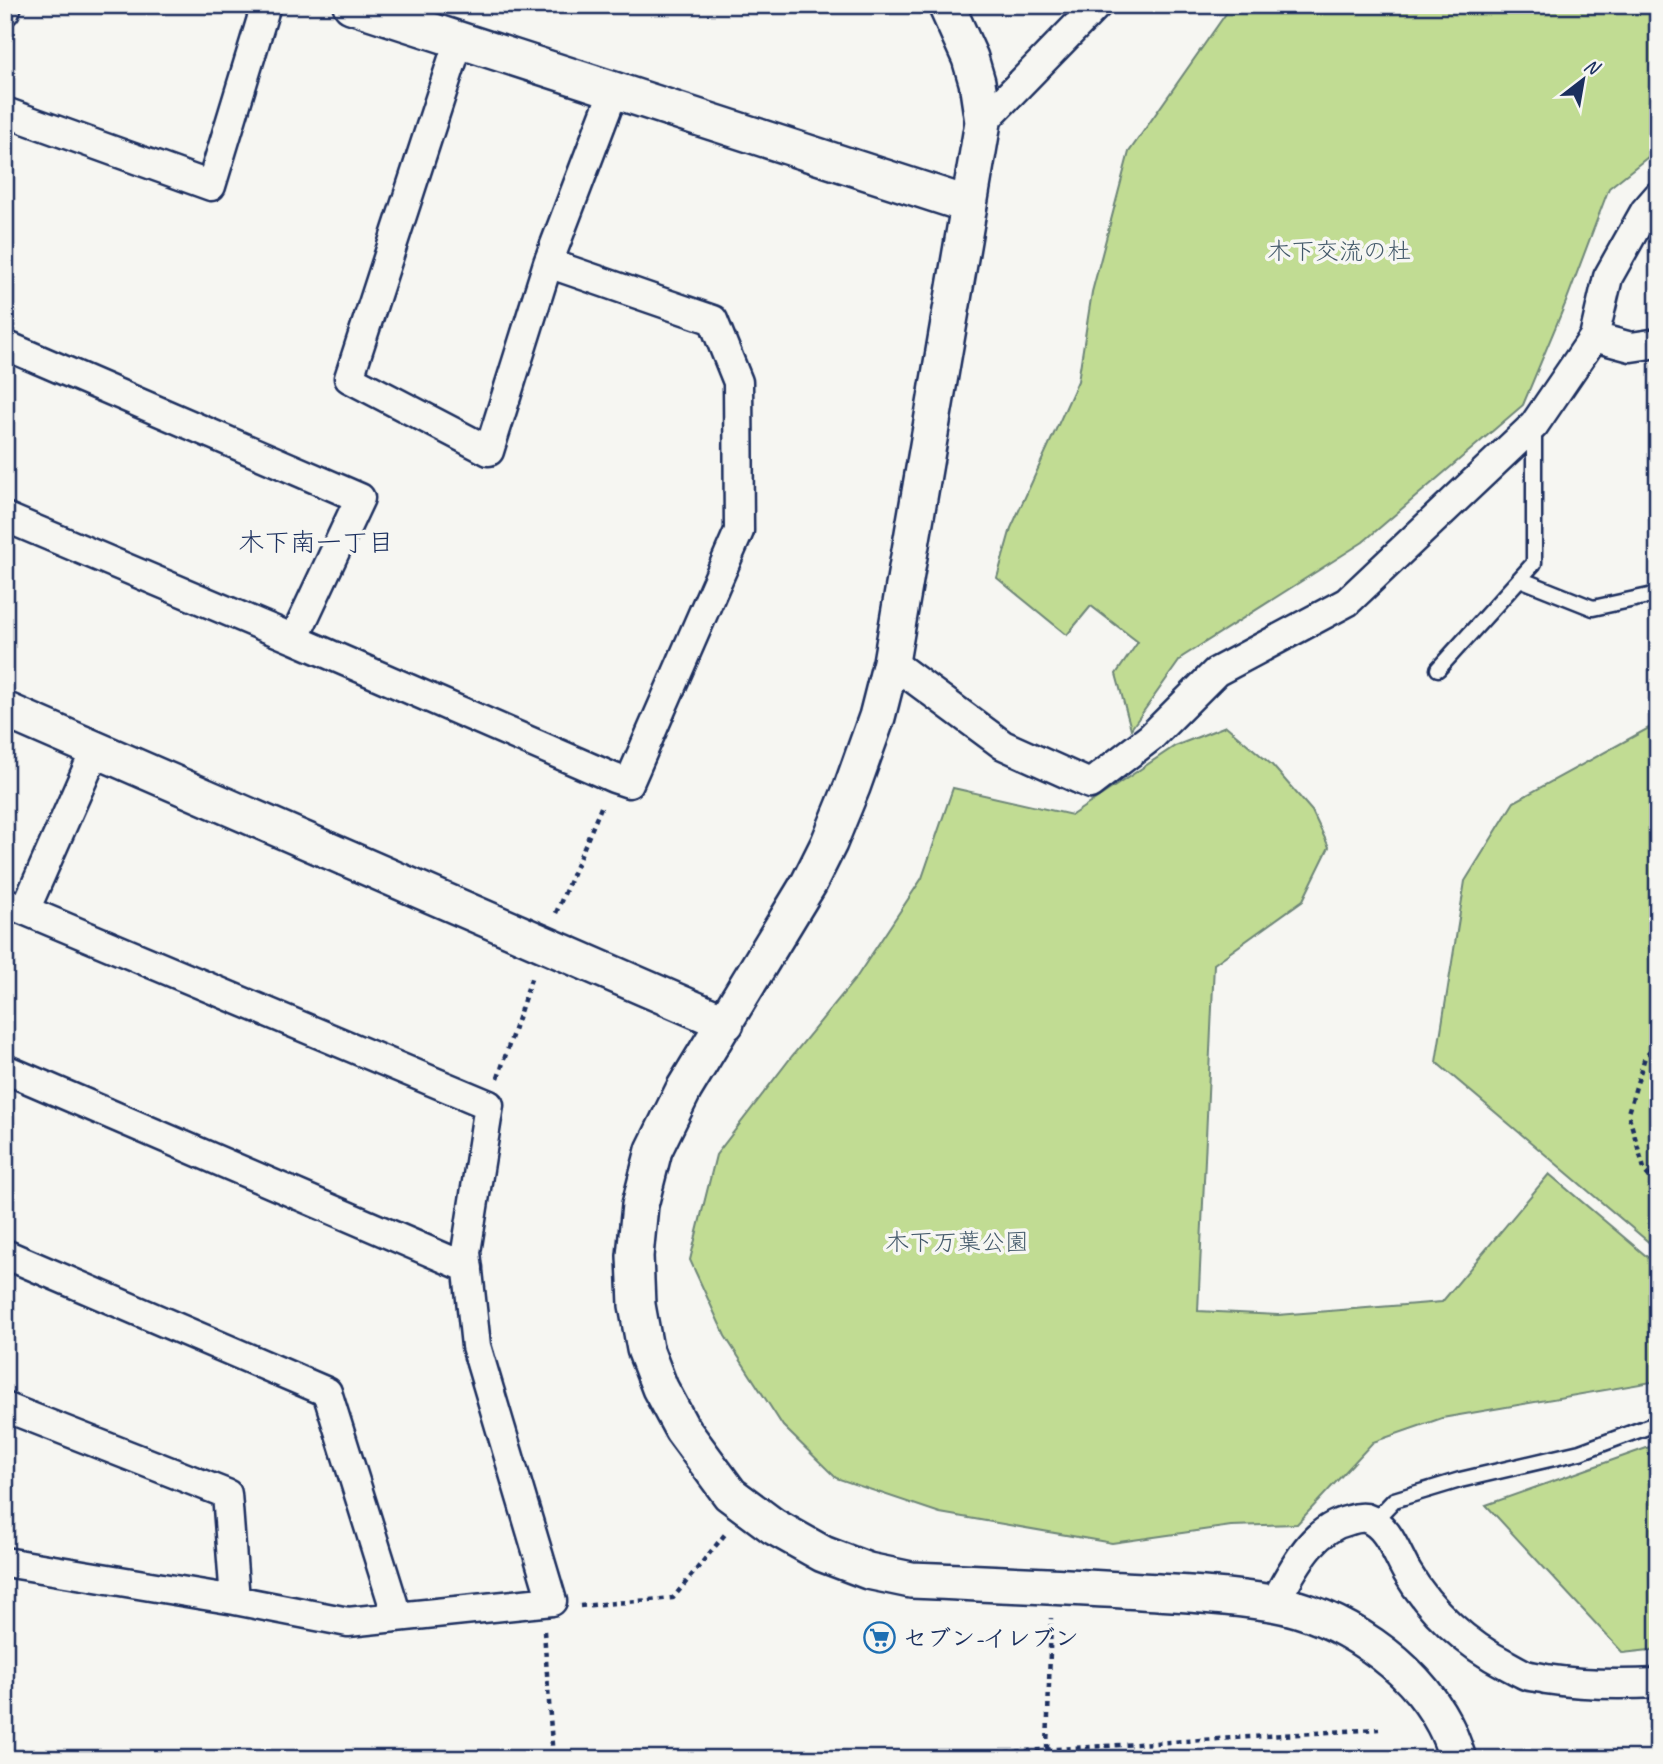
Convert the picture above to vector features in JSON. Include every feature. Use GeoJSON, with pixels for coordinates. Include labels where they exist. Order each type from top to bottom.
{"type":"FeatureCollection","features":[{"type":"Feature","properties":{"kind":"street"},"geometry":{"type":"LineString","coordinates":[[5,11],[7,5]]}},
{"type":"Feature","properties":{"kind":"street"},"geometry":{"type":"LineString","coordinates":[[5,112],[211,186],[266,5]]}},
{"type":"Feature","properties":{"kind":"street"},"geometry":{"type":"LineString","coordinates":[[351,5],[969,205]]}},
{"type":"Feature","properties":{"kind":"street"},"geometry":{"type":"LineString","coordinates":[[946,5],[970,58],[983,122],[891,662],[877,717],[829,843],[809,883],[684,1089],[654,1150],[640,1205],[635,1256],[637,1306],[646,1349],[660,1388],[682,1429],[730,1494],[773,1526],[823,1553],[869,1571],[911,1580],[1197,1594],[1274,1603],[1318,1617],[1353,1633],[1409,1675],[1445,1725],[1458,1759]]}},
{"type":"Feature","properties":{"kind":"street"},"geometry":{"type":"LineString","coordinates":[[983,122],[1097,5]]}},
{"type":"Feature","properties":{"kind":"street"},"geometry":{"type":"LineString","coordinates":[[459,40],[349,378],[489,452],[548,263],[614,90]]}},
{"type":"Feature","properties":{"kind":"street"},"geometry":{"type":"LineString","coordinates":[[891,662],[1003,745],[1090,784],[1151,737],[1216,672],[1347,602],[1534,425],[1594,337],[1608,277],[1645,211],[1658,196]]}},
{"type":"Feature","properties":{"kind":"street"},"geometry":{"type":"LineString","coordinates":[[5,517],[629,783],[739,531],[738,382],[713,320],[548,263]]}},
{"type":"Feature","properties":{"kind":"street"},"geometry":{"type":"LineString","coordinates":[[1594,337],[1631,347],[1658,343]]}},
{"type":"Feature","properties":{"kind":"street"},"geometry":{"type":"LineString","coordinates":[[5,345],[360,498],[295,639]]}},
{"type":"Feature","properties":{"kind":"street"},"geometry":{"type":"LineString","coordinates":[[5,710],[726,1023]]}},
{"type":"Feature","properties":{"kind":"street"},"geometry":{"type":"LineString","coordinates":[[5,1562],[235,1600],[348,1622],[547,1602],[476,1346],[466,1252],[489,1105],[15,906],[96,749]]}},
{"type":"Feature","properties":{"kind":"street"},"geometry":{"type":"LineString","coordinates":[[5,1069],[467,1268]]}},
{"type":"Feature","properties":{"kind":"street"},"geometry":{"type":"LineString","coordinates":[[5,1254],[327,1392],[397,1616]]}},
{"type":"Feature","properties":{"kind":"street"},"geometry":{"type":"LineString","coordinates":[[5,1406],[227,1494],[235,1600]]}},
{"type":"Feature","properties":{"kind":"street"},"geometry":{"type":"LineString","coordinates":[[1274,1603],[1304,1553],[1318,1536],[1345,1521],[1362,1517],[1373,1522],[1386,1534],[1408,1574],[1435,1610],[1459,1633],[1492,1657],[1526,1675],[1573,1684],[1658,1683]]}},
{"type":"Feature","properties":{"kind":"lane"},"geometry":{"type":"LineString","coordinates":[[1438,669],[1534,563],[1534,425]]}},
{"type":"Feature","properties":{"kind":"lane"},"geometry":{"type":"LineString","coordinates":[[1520,579],[1593,608],[1658,594]]}},
{"type":"Feature","properties":{"kind":"lane"},"geometry":{"type":"LineString","coordinates":[[1373,1522],[1394,1500],[1460,1480],[1580,1452],[1658,1423]]}},
{"type":"Feature","properties":{"kind":"path"},"geometry":{"type":"LineString","coordinates":[[1658,1044],[1645,1057],[1628,1114],[1645,1172],[1658,1186]]}},
{"type":"Feature","properties":{"kind":"path"},"geometry":{"type":"LineString","coordinates":[[553,1759],[547,1602],[572,1607],[673,1598],[731,1526]]}},
{"type":"Feature","properties":{"kind":"path"},"geometry":{"type":"LineString","coordinates":[[1047,1750],[1051,1617]]}},
{"type":"Feature","properties":{"kind":"path"},"geometry":{"type":"LineString","coordinates":[[896,1759],[1379,1729]]}},
{"type":"Feature","properties":{"kind":"green space","name":"木下交流の杜"},"geometry":{"type":"Polygon","coordinates":[[[1232,5],[1658,5],[1658,149],[1609,188],[1523,405],[1363,542],[1182,657],[1131,729],[1116,674],[1138,642],[1091,606],[1067,635],[997,578],[1011,528],[1078,381],[1092,292],[1129,152],[1232,5]]]}},
{"type":"Feature","properties":{"kind":"green space"},"geometry":{"type":"Polygon","coordinates":[[[1658,723],[1658,1250],[1436,1062],[1465,881],[1514,802],[1658,723]]]}},
{"type":"Feature","properties":{"kind":"green space","name":"木下万葉公園"},"geometry":{"type":"Polygon","coordinates":[[[1226,726],[1272,765],[1312,811],[1329,847],[1303,900],[1214,964],[1198,1311],[1278,1315],[1442,1302],[1549,1174],[1658,1266],[1658,1381],[1442,1418],[1373,1442],[1297,1524],[1231,1526],[1112,1543],[940,1513],[836,1478],[783,1426],[725,1336],[690,1260],[716,1155],[856,978],[922,878],[953,788],[1072,815],[1175,746],[1226,726]]]}},
{"type":"Feature","properties":{"kind":"green space"},"geometry":{"type":"Polygon","coordinates":[[[1658,1444],[1658,1649],[1623,1653],[1486,1505],[1658,1444]]]}},
{"type":"Feature","properties":{"kind":"place","name":"セブン-イレブン"},"geometry":{"type":"Point","coordinates":[880,1638]}},
{"type":"Feature","properties":{"kind":"district","name":"木下南一丁目"},"geometry":{"type":"Point","coordinates":[316,542]}}]}
